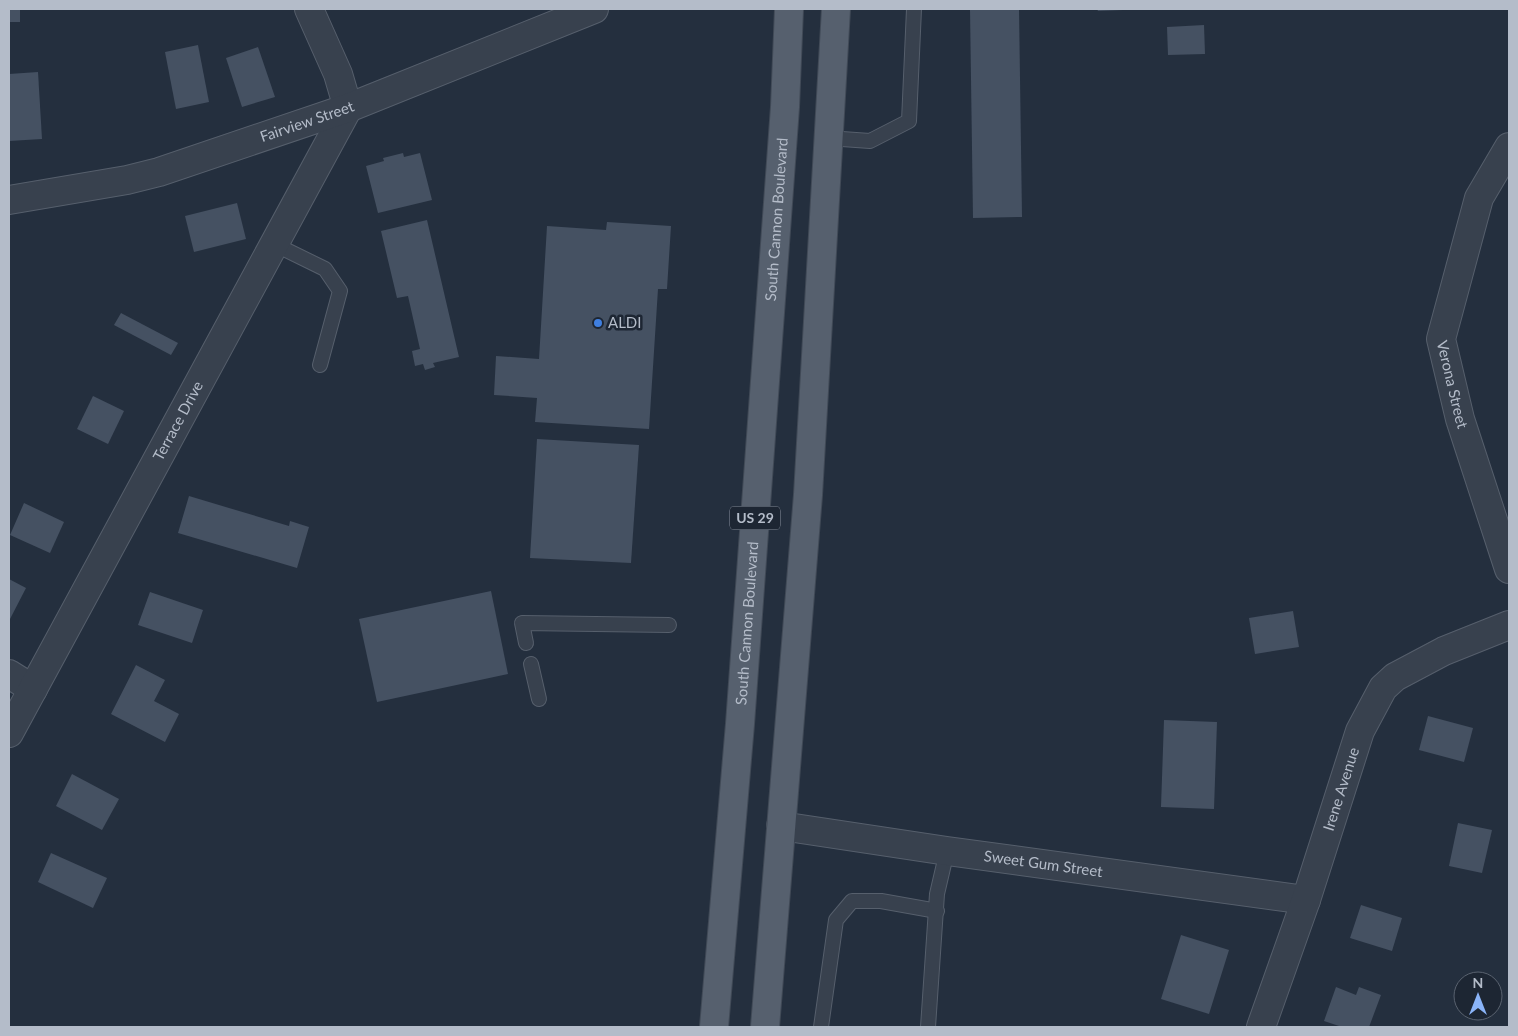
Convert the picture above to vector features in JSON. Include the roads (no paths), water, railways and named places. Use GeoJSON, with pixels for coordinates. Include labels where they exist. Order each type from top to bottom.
{"type":"FeatureCollection","features":[{"type":"Feature","properties":{"kind":"main road","name":"South Cannon Boulevard"},"geometry":{"type":"LineString","coordinates":[[714,1027],[741,714],[785,106],[790,9]]}},
{"type":"Feature","properties":{"kind":"main road"},"geometry":{"type":"LineString","coordinates":[[764,1027],[808,495],[836,9]]}},
{"type":"Feature","properties":{"kind":"street"},"geometry":{"type":"LineString","coordinates":[[309,9],[338,74],[348,108]]}},
{"type":"Feature","properties":{"kind":"street","name":"Fairview Street"},"geometry":{"type":"LineString","coordinates":[[9,200],[127,180],[160,172],[348,108],[594,9]]}},
{"type":"Feature","properties":{"kind":"street","name":"Terrace Drive"},"geometry":{"type":"LineString","coordinates":[[9,733],[348,108]]}},
{"type":"Feature","properties":{"kind":"street","name":"Verona Street"},"geometry":{"type":"LineString","coordinates":[[1509,147],[1479,198],[1441,339],[1460,420],[1509,568]]}},
{"type":"Feature","properties":{"kind":"street","name":"Irene Avenue"},"geometry":{"type":"LineString","coordinates":[[1261,1027],[1306,900],[1360,731],[1383,688],[1395,677],[1444,651],[1509,625]]}},
{"type":"Feature","properties":{"kind":"street"},"geometry":{"type":"LineString","coordinates":[[9,674],[32,689]]}},
{"type":"Feature","properties":{"kind":"street","name":"Sweet Gum Street"},"geometry":{"type":"LineString","coordinates":[[781,826],[947,851],[1306,900]]}},
{"type":"Feature","properties":{"kind":"lane"},"geometry":{"type":"LineString","coordinates":[[828,138],[870,141],[909,121],[914,9]]}},
{"type":"Feature","properties":{"kind":"lane"},"geometry":{"type":"LineString","coordinates":[[274,244],[325,269],[340,291],[320,365]]}},
{"type":"Feature","properties":{"kind":"lane"},"geometry":{"type":"LineString","coordinates":[[526,643],[522,622],[669,625]]}},
{"type":"Feature","properties":{"kind":"lane"},"geometry":{"type":"LineString","coordinates":[[531,664],[539,699]]}},
{"type":"Feature","properties":{"kind":"lane"},"geometry":{"type":"LineString","coordinates":[[928,1027],[937,894],[947,851]]}},
{"type":"Feature","properties":{"kind":"lane"},"geometry":{"type":"LineString","coordinates":[[821,1027],[836,920],[852,901],[881,901],[937,911]]}},
{"type":"Feature","properties":{"kind":"place","name":"ALDI"},"geometry":{"type":"Point","coordinates":[598,323]}}]}
